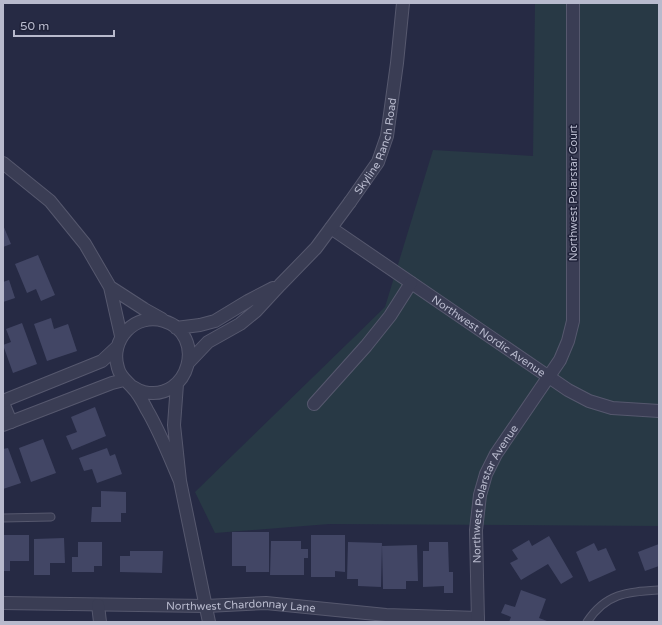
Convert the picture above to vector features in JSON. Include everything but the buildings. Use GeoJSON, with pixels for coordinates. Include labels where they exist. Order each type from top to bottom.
{"type":"FeatureCollection","features":[{"type":"Feature","properties":{"kind":"street","name":"Skyline Ranch Road"},"geometry":{"type":"LineString","coordinates":[[189,362],[208,342],[240,324],[256,311],[316,248],[378,162],[387,136],[397,63],[403,3]]}},
{"type":"Feature","properties":{"kind":"street","name":"Northwest Polarstar Court"},"geometry":{"type":"LineString","coordinates":[[549,378],[560,360],[568,341],[573,320],[573,3]]}},
{"type":"Feature","properties":{"kind":"street"},"geometry":{"type":"LineString","coordinates":[[3,163],[50,201],[85,244],[110,287],[119,341],[116,358],[118,370],[148,410],[180,481]]}},
{"type":"Feature","properties":{"kind":"street","name":"Northwest Nordic Avenue"},"geometry":{"type":"LineString","coordinates":[[331,228],[568,390],[612,408],[659,411]]}},
{"type":"Feature","properties":{"kind":"street"},"geometry":{"type":"LineString","coordinates":[[314,404],[366,346],[390,316],[411,283]]}},
{"type":"Feature","properties":{"kind":"street","name":"Skyline Ranch Road"},"geometry":{"type":"LineString","coordinates":[[176,328],[200,325],[215,321],[248,301],[280,285]]}},
{"type":"Feature","properties":{"kind":"street"},"geometry":{"type":"LineString","coordinates":[[110,287],[144,309],[165,321],[176,328],[184,337],[189,349],[189,362],[185,374],[177,384],[167,390],[155,393],[144,392],[128,383],[112,383],[7,423],[3,402],[102,361],[129,327],[152,319],[165,321]]}},
{"type":"Feature","properties":{"kind":"street","name":"Northwest Polarstar Avenue"},"geometry":{"type":"LineString","coordinates":[[478,620],[476,530],[480,494],[486,474],[496,454],[549,378]]}},
{"type":"Feature","properties":{"kind":"street"},"geometry":{"type":"LineString","coordinates":[[177,384],[174,425],[180,481],[209,622]]}},
{"type":"Feature","properties":{"kind":"street","name":"Northwest Chardonnay Lane"},"geometry":{"type":"LineString","coordinates":[[3,603],[206,606],[266,603],[386,615],[478,620]]}},
{"type":"Feature","properties":{"kind":"street"},"geometry":{"type":"LineString","coordinates":[[98,604],[100,622]]}},
{"type":"Feature","properties":{"kind":"lane"},"geometry":{"type":"LineString","coordinates":[[3,518],[50,517]]}},
{"type":"Feature","properties":{"kind":"lane"},"geometry":{"type":"LineString","coordinates":[[587,622],[601,605],[619,594],[659,590]]}},
{"type":"Feature","properties":{"kind":"shaded area"},"geometry":{"type":"Polygon","coordinates":[[[535,3],[659,3],[659,526],[329,524],[215,533],[195,492],[385,307],[433,150],[533,156],[535,3]]]}}]}
